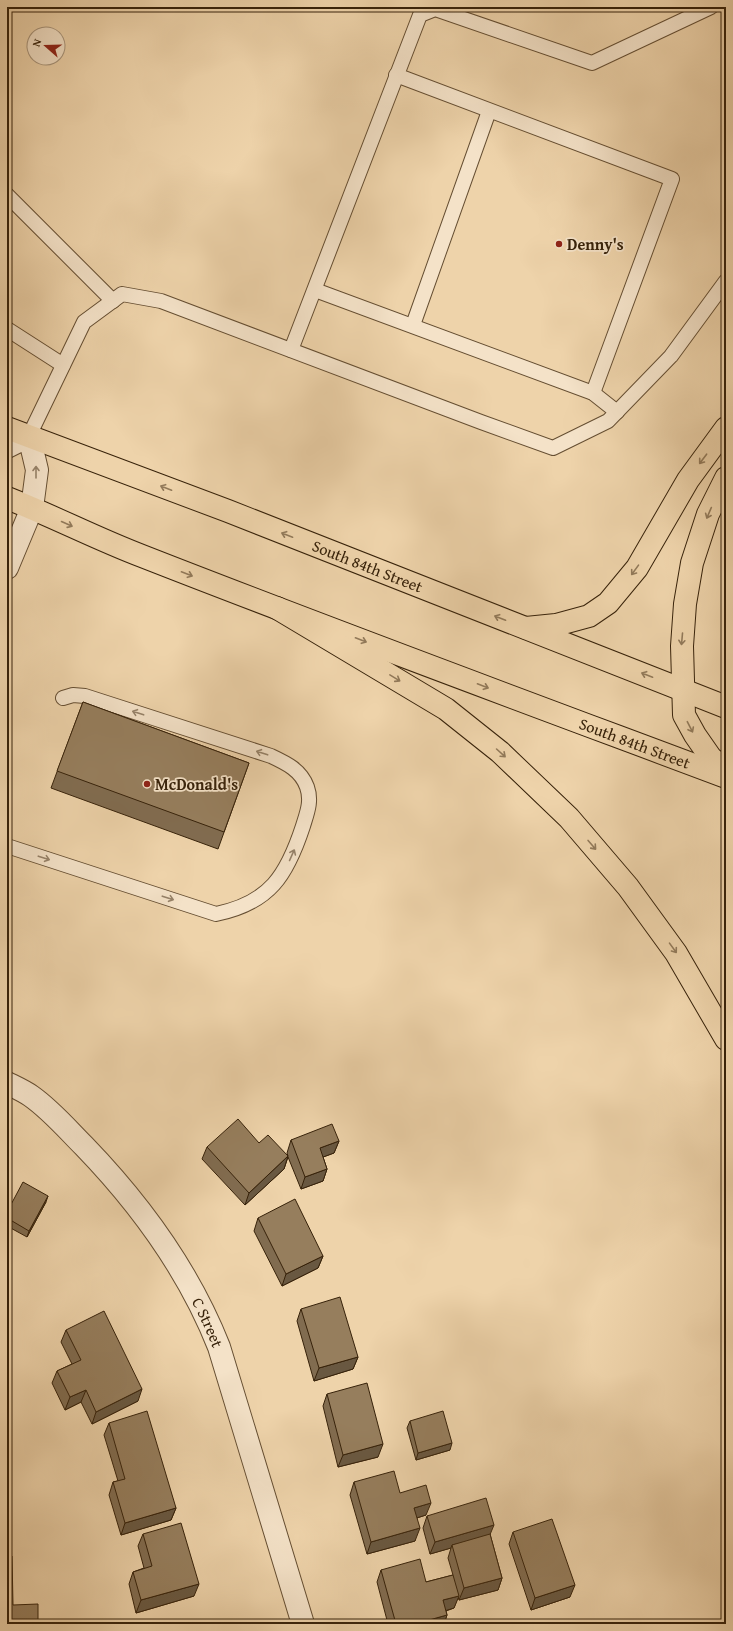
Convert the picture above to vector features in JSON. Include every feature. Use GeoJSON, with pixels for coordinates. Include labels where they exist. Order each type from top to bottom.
{"type":"FeatureCollection","features":[{"type":"Feature","properties":{"kind":"main road","name":"South 84th Street"},"geometry":{"type":"LineString","coordinates":[[7,428],[235,514],[726,707]]}},
{"type":"Feature","properties":{"kind":"main road"},"geometry":{"type":"LineString","coordinates":[[526,628],[556,625],[589,616],[608,603],[637,568],[688,480],[726,428]]}},
{"type":"Feature","properties":{"kind":"main road"},"geometry":{"type":"LineString","coordinates":[[726,478],[708,514],[692,563],[685,604],[682,646],[684,715],[695,735],[711,758],[726,770]]}},
{"type":"Feature","properties":{"kind":"main road","name":"South 84th Street"},"geometry":{"type":"LineString","coordinates":[[7,498],[139,555],[726,777]]}},
{"type":"Feature","properties":{"kind":"main road"},"geometry":{"type":"LineString","coordinates":[[277,608],[446,709],[500,752],[569,818],[628,887],[676,953],[726,1039]]}},
{"type":"Feature","properties":{"kind":"street"},"geometry":{"type":"LineString","coordinates":[[7,447],[28,436],[37,470],[32,508],[7,568]]}},
{"type":"Feature","properties":{"kind":"street","name":"C Street"},"geometry":{"type":"LineString","coordinates":[[7,1083],[31,1096],[54,1116],[105,1168],[139,1208],[166,1245],[207,1317],[219,1347],[304,1624]]}},
{"type":"Feature","properties":{"kind":"lane"},"geometry":{"type":"LineString","coordinates":[[292,350],[420,15],[435,9],[592,62],[710,7]]}},
{"type":"Feature","properties":{"kind":"lane"},"geometry":{"type":"LineString","coordinates":[[396,75],[672,179],[593,393]]}},
{"type":"Feature","properties":{"kind":"lane"},"geometry":{"type":"LineString","coordinates":[[413,325],[489,111]]}},
{"type":"Feature","properties":{"kind":"lane"},"geometry":{"type":"LineString","coordinates":[[7,196],[113,301]]}},
{"type":"Feature","properties":{"kind":"lane"},"geometry":{"type":"LineString","coordinates":[[28,436],[84,322],[122,294],[161,301],[480,422],[553,448],[608,420],[617,412],[671,356],[726,281]]}},
{"type":"Feature","properties":{"kind":"lane"},"geometry":{"type":"LineString","coordinates":[[315,290],[413,325],[593,393],[617,412]]}},
{"type":"Feature","properties":{"kind":"lane"},"geometry":{"type":"LineString","coordinates":[[7,329],[63,365]]}},
{"type":"Feature","properties":{"kind":"lane"},"geometry":{"type":"LineString","coordinates":[[7,846],[216,914],[234,910],[251,903],[271,888],[286,869],[297,845],[310,803],[307,787],[300,775],[290,765],[271,756],[86,696],[73,695],[63,698]]}},
{"type":"Feature","properties":{"kind":"building","name":"McDonald's"},"geometry":{"type":"Polygon","coordinates":[[[83,702],[249,763],[224,832],[57,771],[83,702]]]}},
{"type":"Feature","properties":{"kind":"building"},"geometry":{"type":"Polygon","coordinates":[[[238,1119],[259,1143],[268,1135],[288,1156],[249,1193],[207,1147],[238,1119]]]}},
{"type":"Feature","properties":{"kind":"building"},"geometry":{"type":"Polygon","coordinates":[[[332,1124],[339,1141],[320,1148],[327,1169],[305,1177],[291,1140],[332,1124]]]}},
{"type":"Feature","properties":{"kind":"building"},"geometry":{"type":"Polygon","coordinates":[[[23,1182],[48,1196],[29,1231],[7,1218],[7,1212],[23,1182]]]}},
{"type":"Feature","properties":{"kind":"building"},"geometry":{"type":"Polygon","coordinates":[[[295,1199],[323,1256],[286,1274],[258,1218],[295,1199]]]}},
{"type":"Feature","properties":{"kind":"building"},"geometry":{"type":"Polygon","coordinates":[[[340,1297],[358,1357],[319,1368],[301,1309],[340,1297]]]}},
{"type":"Feature","properties":{"kind":"building"},"geometry":{"type":"Polygon","coordinates":[[[104,1311],[142,1389],[96,1412],[86,1390],[70,1397],[57,1371],[81,1360],[66,1330],[104,1311]]]}},
{"type":"Feature","properties":{"kind":"building"},"geometry":{"type":"Polygon","coordinates":[[[367,1383],[383,1444],[343,1455],[327,1394],[367,1383]]]}},
{"type":"Feature","properties":{"kind":"building"},"geometry":{"type":"Polygon","coordinates":[[[147,1411],[176,1508],[125,1523],[113,1482],[125,1479],[109,1423],[147,1411]]]}},
{"type":"Feature","properties":{"kind":"building"},"geometry":{"type":"Polygon","coordinates":[[[443,1411],[452,1443],[418,1453],[410,1421],[443,1411]]]}},
{"type":"Feature","properties":{"kind":"building"},"geometry":{"type":"Polygon","coordinates":[[[394,1471],[400,1493],[426,1485],[431,1503],[414,1508],[420,1528],[371,1542],[354,1482],[394,1471]]]}},
{"type":"Feature","properties":{"kind":"building"},"geometry":{"type":"Polygon","coordinates":[[[486,1498],[494,1525],[435,1542],[427,1516],[486,1498]]]}},
{"type":"Feature","properties":{"kind":"building"},"geometry":{"type":"Polygon","coordinates":[[[552,1519],[575,1585],[535,1598],[513,1532],[552,1519]]]}},
{"type":"Feature","properties":{"kind":"building"},"geometry":{"type":"Polygon","coordinates":[[[181,1523],[199,1584],[141,1600],[133,1572],[152,1566],[143,1534],[181,1523]]]}},
{"type":"Feature","properties":{"kind":"building"},"geometry":{"type":"Polygon","coordinates":[[[490,1534],[502,1578],[464,1588],[452,1545],[490,1534]]]}},
{"type":"Feature","properties":{"kind":"building"},"geometry":{"type":"Polygon","coordinates":[[[7,1556],[12,1556],[13,1605],[38,1604],[38,1624],[7,1624],[7,1556]]]}},
{"type":"Feature","properties":{"kind":"building"},"geometry":{"type":"Polygon","coordinates":[[[420,1559],[426,1582],[453,1575],[459,1596],[443,1600],[447,1615],[415,1624],[396,1624],[381,1570],[420,1559]]]}},
{"type":"Feature","properties":{"kind":"building"},"geometry":{"type":"Polygon","coordinates":[[[213,1620],[214,1624],[200,1624],[213,1620]]]}},
{"type":"Feature","properties":{"kind":"place","name":"Denny's"},"geometry":{"type":"Point","coordinates":[559,244]}},
{"type":"Feature","properties":{"kind":"place","name":"McDonald's"},"geometry":{"type":"Point","coordinates":[147,784]}}]}
